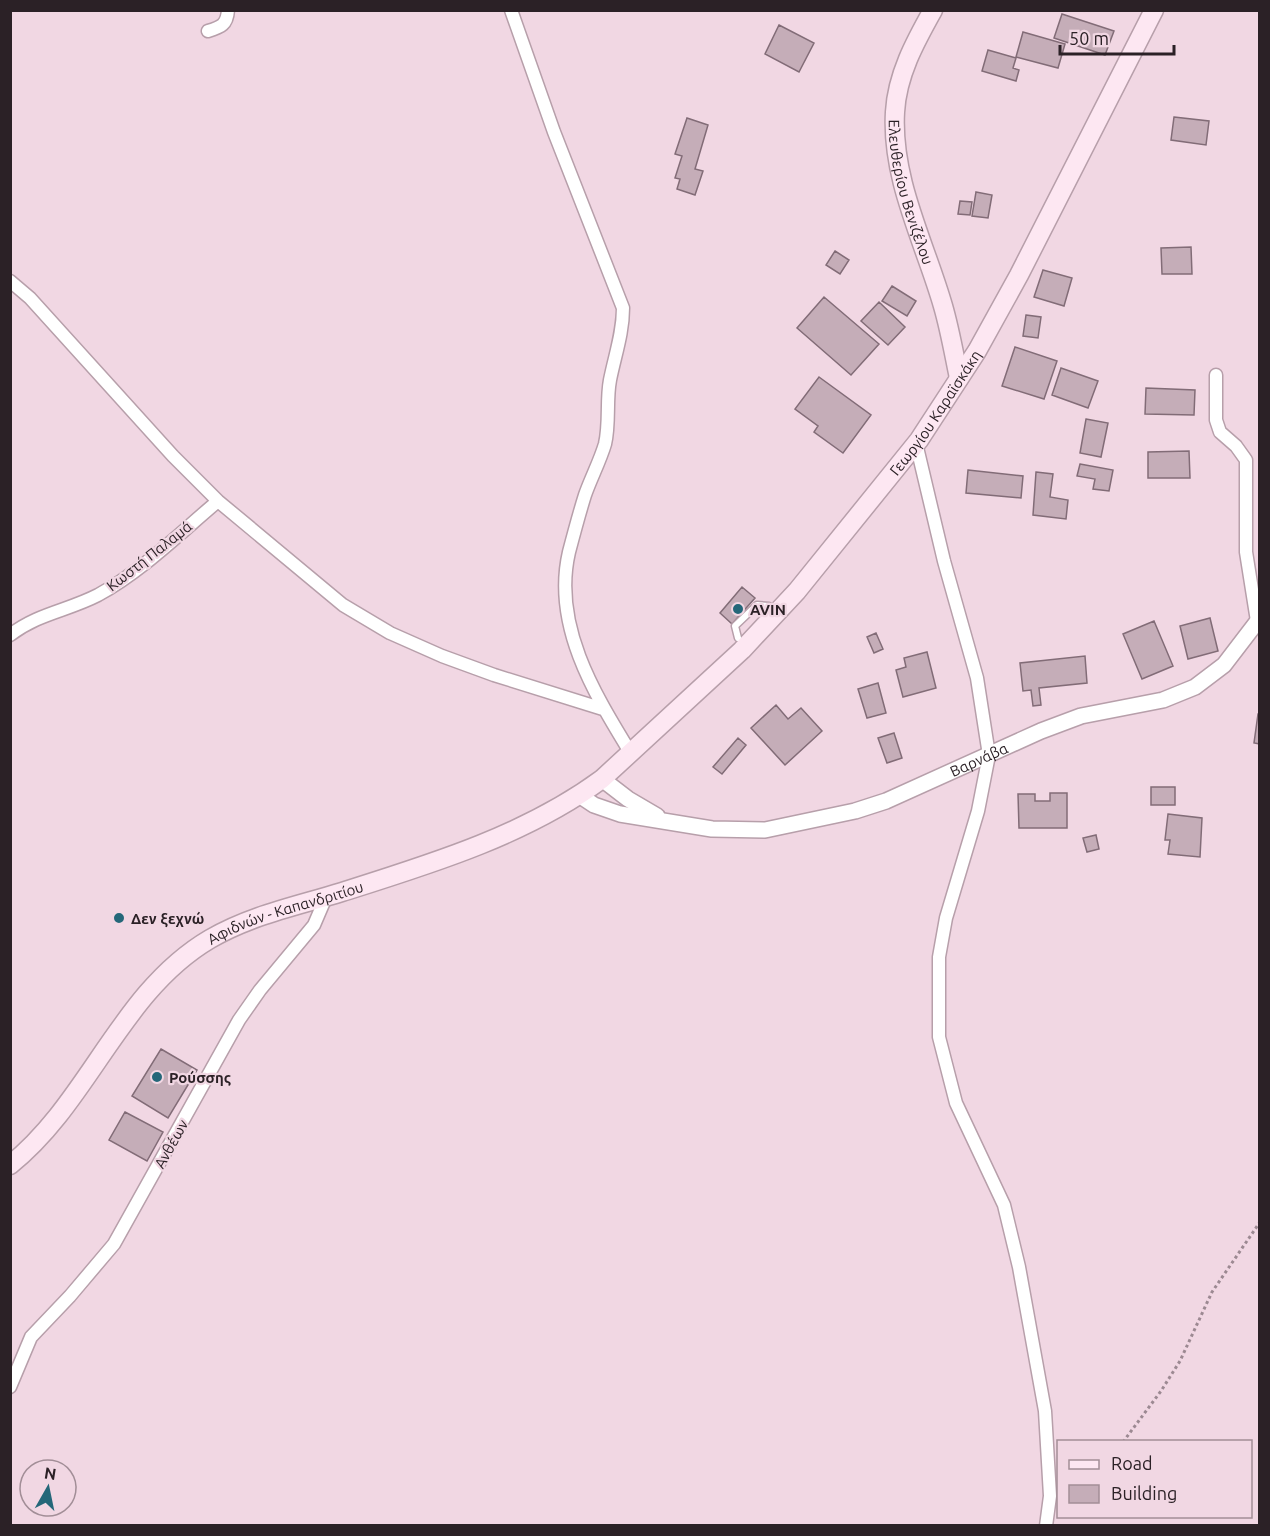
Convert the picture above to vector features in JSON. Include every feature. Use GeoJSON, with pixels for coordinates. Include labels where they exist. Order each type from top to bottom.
{"type":"FeatureCollection","features":[{"type":"Feature","properties":{"kind":"main road","name":"Ελευθερίου Βενιζέλου"},"geometry":{"type":"LineString","coordinates":[[933,10],[906,63],[895,110],[895,132],[902,182],[943,306],[959,378]]}},
{"type":"Feature","properties":{"kind":"main road","name":"Γεωργίου Καραϊσκάκη"},"geometry":{"type":"LineString","coordinates":[[630,752],[750,642],[797,591],[916,443],[977,351],[1019,275],[1154,10]]}},
{"type":"Feature","properties":{"kind":"main road","name":"Αφιδνών - Καπανδριτίου"},"geometry":{"type":"LineString","coordinates":[[10,1165],[48,1131],[152,986],[178,962],[211,939],[260,915],[326,897],[465,851],[579,795],[602,779],[630,752]]}},
{"type":"Feature","properties":{"kind":"street"},"geometry":{"type":"LineString","coordinates":[[208,31],[221,27],[226,22],[228,10]]}},
{"type":"Feature","properties":{"kind":"street"},"geometry":{"type":"LineString","coordinates":[[511,10],[554,132],[623,308],[623,328],[610,381],[606,441],[586,494],[569,553],[565,583],[570,629],[603,709],[630,752]]}},
{"type":"Feature","properties":{"kind":"street"},"geometry":{"type":"LineString","coordinates":[[10,281],[30,298],[172,456],[218,501],[343,605],[390,633],[494,675],[603,709]]}},
{"type":"Feature","properties":{"kind":"street"},"geometry":{"type":"LineString","coordinates":[[1216,375],[1216,420],[1220,432],[1236,446],[1246,460],[1246,552],[1258,619]]}},
{"type":"Feature","properties":{"kind":"street"},"geometry":{"type":"LineString","coordinates":[[916,443],[944,561],[977,678],[989,755],[978,811],[946,918],[939,957],[939,1037],[956,1103],[1004,1205],[1019,1267],[1045,1411],[1050,1523]]}},
{"type":"Feature","properties":{"kind":"street","name":"Κωστή Παλαμά"},"geometry":{"type":"LineString","coordinates":[[10,635],[29,621],[75,605],[117,583],[218,501]]}},
{"type":"Feature","properties":{"kind":"street","name":"Βαρνάβα"},"geometry":{"type":"LineString","coordinates":[[579,795],[605,810],[712,829],[765,830],[787,827],[886,801],[1081,716],[1163,700],[1195,687],[1224,665],[1258,619]]}},
{"type":"Feature","properties":{"kind":"street","name":"Βαρνάβα"},"geometry":{"type":"LineString","coordinates":[[602,779],[628,799],[667,822]]}},
{"type":"Feature","properties":{"kind":"street","name":"Ανθέων"},"geometry":{"type":"LineString","coordinates":[[10,1386],[31,1337],[114,1244],[239,1020],[260,990],[314,925],[326,897]]}},
{"type":"Feature","properties":{"kind":"lane"},"geometry":{"type":"LineString","coordinates":[[738,638],[735,626],[757,605],[769,606]]}},
{"type":"Feature","properties":{"kind":"path"},"geometry":{"type":"LineString","coordinates":[[1124,1440],[1180,1361],[1212,1292],[1260,1222]]}},
{"type":"Feature","properties":{"kind":"building"},"geometry":{"type":"Polygon","coordinates":[[[1062,14],[1114,31],[1105,55],[1054,38],[1062,14]]]}},
{"type":"Feature","properties":{"kind":"building"},"geometry":{"type":"Polygon","coordinates":[[[779,25],[814,43],[799,72],[765,54],[779,25]]]}},
{"type":"Feature","properties":{"kind":"building"},"geometry":{"type":"Polygon","coordinates":[[[1023,32],[1065,44],[1058,68],[1016,57],[1023,32]]]}},
{"type":"Feature","properties":{"kind":"building"},"geometry":{"type":"Polygon","coordinates":[[[988,50],[1016,58],[1013,68],[1019,70],[1016,81],[982,71],[988,50]]]}},
{"type":"Feature","properties":{"kind":"building"},"geometry":{"type":"Polygon","coordinates":[[[1174,117],[1209,121],[1206,145],[1171,140],[1174,117]]]}},
{"type":"Feature","properties":{"kind":"building"},"geometry":{"type":"Polygon","coordinates":[[[687,118],[708,125],[695,169],[703,171],[695,195],[677,189],[680,179],[675,178],[682,156],[675,154],[687,118]]]}},
{"type":"Feature","properties":{"kind":"building"},"geometry":{"type":"Polygon","coordinates":[[[976,192],[992,195],[988,218],[972,216],[976,192]]]}},
{"type":"Feature","properties":{"kind":"building"},"geometry":{"type":"Polygon","coordinates":[[[960,201],[972,202],[970,215],[958,214],[960,201]]]}},
{"type":"Feature","properties":{"kind":"building"},"geometry":{"type":"Polygon","coordinates":[[[1191,247],[1192,274],[1162,274],[1161,248],[1191,247]]]}},
{"type":"Feature","properties":{"kind":"building"},"geometry":{"type":"Polygon","coordinates":[[[835,251],[849,260],[840,274],[826,265],[835,251]]]}},
{"type":"Feature","properties":{"kind":"building"},"geometry":{"type":"Polygon","coordinates":[[[1043,270],[1072,278],[1064,306],[1034,297],[1043,270]]]}},
{"type":"Feature","properties":{"kind":"building"},"geometry":{"type":"Polygon","coordinates":[[[892,286],[916,301],[907,316],[882,301],[892,286]]]}},
{"type":"Feature","properties":{"kind":"building"},"geometry":{"type":"Polygon","coordinates":[[[824,297],[879,344],[851,375],[797,328],[824,297]]]}},
{"type":"Feature","properties":{"kind":"building"},"geometry":{"type":"Polygon","coordinates":[[[879,302],[905,327],[888,345],[861,321],[879,302]]]}},
{"type":"Feature","properties":{"kind":"building"},"geometry":{"type":"Polygon","coordinates":[[[1026,315],[1041,317],[1038,338],[1023,336],[1026,315]]]}},
{"type":"Feature","properties":{"kind":"building"},"geometry":{"type":"Polygon","coordinates":[[[1015,347],[1057,361],[1044,399],[1002,386],[1015,347]]]}},
{"type":"Feature","properties":{"kind":"building"},"geometry":{"type":"Polygon","coordinates":[[[1061,368],[1098,381],[1088,408],[1052,395],[1061,368]]]}},
{"type":"Feature","properties":{"kind":"building"},"geometry":{"type":"Polygon","coordinates":[[[819,377],[871,415],[843,453],[814,432],[818,426],[795,409],[819,377]]]}},
{"type":"Feature","properties":{"kind":"building"},"geometry":{"type":"Polygon","coordinates":[[[1146,388],[1195,390],[1194,415],[1145,414],[1146,388]]]}},
{"type":"Feature","properties":{"kind":"building"},"geometry":{"type":"Polygon","coordinates":[[[1086,419],[1108,423],[1101,457],[1080,453],[1086,419]]]}},
{"type":"Feature","properties":{"kind":"building"},"geometry":{"type":"Polygon","coordinates":[[[1189,451],[1190,478],[1148,478],[1148,452],[1189,451]]]}},
{"type":"Feature","properties":{"kind":"building"},"geometry":{"type":"Polygon","coordinates":[[[1080,464],[1113,470],[1109,491],[1093,489],[1095,479],[1077,476],[1080,464]]]}},
{"type":"Feature","properties":{"kind":"building"},"geometry":{"type":"Polygon","coordinates":[[[968,470],[1023,476],[1021,498],[966,493],[968,470]]]}},
{"type":"Feature","properties":{"kind":"building"},"geometry":{"type":"Polygon","coordinates":[[[1036,472],[1053,474],[1050,497],[1068,500],[1066,519],[1033,515],[1036,472]]]}},
{"type":"Feature","properties":{"kind":"building"},"geometry":{"type":"Polygon","coordinates":[[[742,587],[755,598],[732,624],[720,613],[742,587]]]}},
{"type":"Feature","properties":{"kind":"building"},"geometry":{"type":"Polygon","coordinates":[[[1210,618],[1218,651],[1188,659],[1180,626],[1210,618]]]}},
{"type":"Feature","properties":{"kind":"building"},"geometry":{"type":"Polygon","coordinates":[[[1154,621],[1173,666],[1142,679],[1123,634],[1154,621]]]}},
{"type":"Feature","properties":{"kind":"building"},"geometry":{"type":"Polygon","coordinates":[[[876,633],[883,649],[874,653],[867,637],[876,633]]]}},
{"type":"Feature","properties":{"kind":"building"},"geometry":{"type":"Polygon","coordinates":[[[927,652],[936,688],[903,697],[896,670],[906,667],[904,658],[927,652]]]}},
{"type":"Feature","properties":{"kind":"building"},"geometry":{"type":"Polygon","coordinates":[[[1085,656],[1087,683],[1039,688],[1041,705],[1033,706],[1031,690],[1023,691],[1020,663],[1085,656]]]}},
{"type":"Feature","properties":{"kind":"building"},"geometry":{"type":"Polygon","coordinates":[[[878,683],[886,713],[867,718],[858,689],[878,683]]]}},
{"type":"Feature","properties":{"kind":"building"},"geometry":{"type":"Polygon","coordinates":[[[776,705],[788,719],[801,708],[822,731],[785,765],[751,728],[776,705]]]}},
{"type":"Feature","properties":{"kind":"building"},"geometry":{"type":"Polygon","coordinates":[[[1258,714],[1260,714],[1260,744],[1254,743],[1258,714]]]}},
{"type":"Feature","properties":{"kind":"building"},"geometry":{"type":"Polygon","coordinates":[[[894,733],[902,758],[887,763],[878,738],[894,733]]]}},
{"type":"Feature","properties":{"kind":"building"},"geometry":{"type":"Polygon","coordinates":[[[738,738],[746,745],[722,774],[713,767],[738,738]]]}},
{"type":"Feature","properties":{"kind":"building"},"geometry":{"type":"Polygon","coordinates":[[[1151,787],[1175,787],[1175,805],[1151,805],[1151,787]]]}},
{"type":"Feature","properties":{"kind":"building"},"geometry":{"type":"Polygon","coordinates":[[[1050,793],[1067,793],[1067,828],[1019,828],[1018,794],[1035,794],[1035,801],[1050,801],[1050,793]]]}},
{"type":"Feature","properties":{"kind":"building"},"geometry":{"type":"Polygon","coordinates":[[[1168,814],[1202,818],[1200,857],[1168,854],[1170,840],[1165,840],[1168,814]]]}},
{"type":"Feature","properties":{"kind":"building"},"geometry":{"type":"Polygon","coordinates":[[[1096,835],[1099,849],[1087,852],[1083,838],[1096,835]]]}},
{"type":"Feature","properties":{"kind":"building"},"geometry":{"type":"Polygon","coordinates":[[[161,1049],[197,1070],[168,1118],[132,1096],[161,1049]]]}},
{"type":"Feature","properties":{"kind":"building"},"geometry":{"type":"Polygon","coordinates":[[[125,1112],[163,1132],[147,1161],[109,1140],[125,1112]]]}},
{"type":"Feature","properties":{"kind":"place","name":"AVIN"},"geometry":{"type":"Point","coordinates":[738,609]}},
{"type":"Feature","properties":{"kind":"place","name":"Δεν ξεχνώ"},"geometry":{"type":"Point","coordinates":[119,918]}},
{"type":"Feature","properties":{"kind":"place","name":"Ρούσσης"},"geometry":{"type":"Point","coordinates":[157,1077]}}]}
